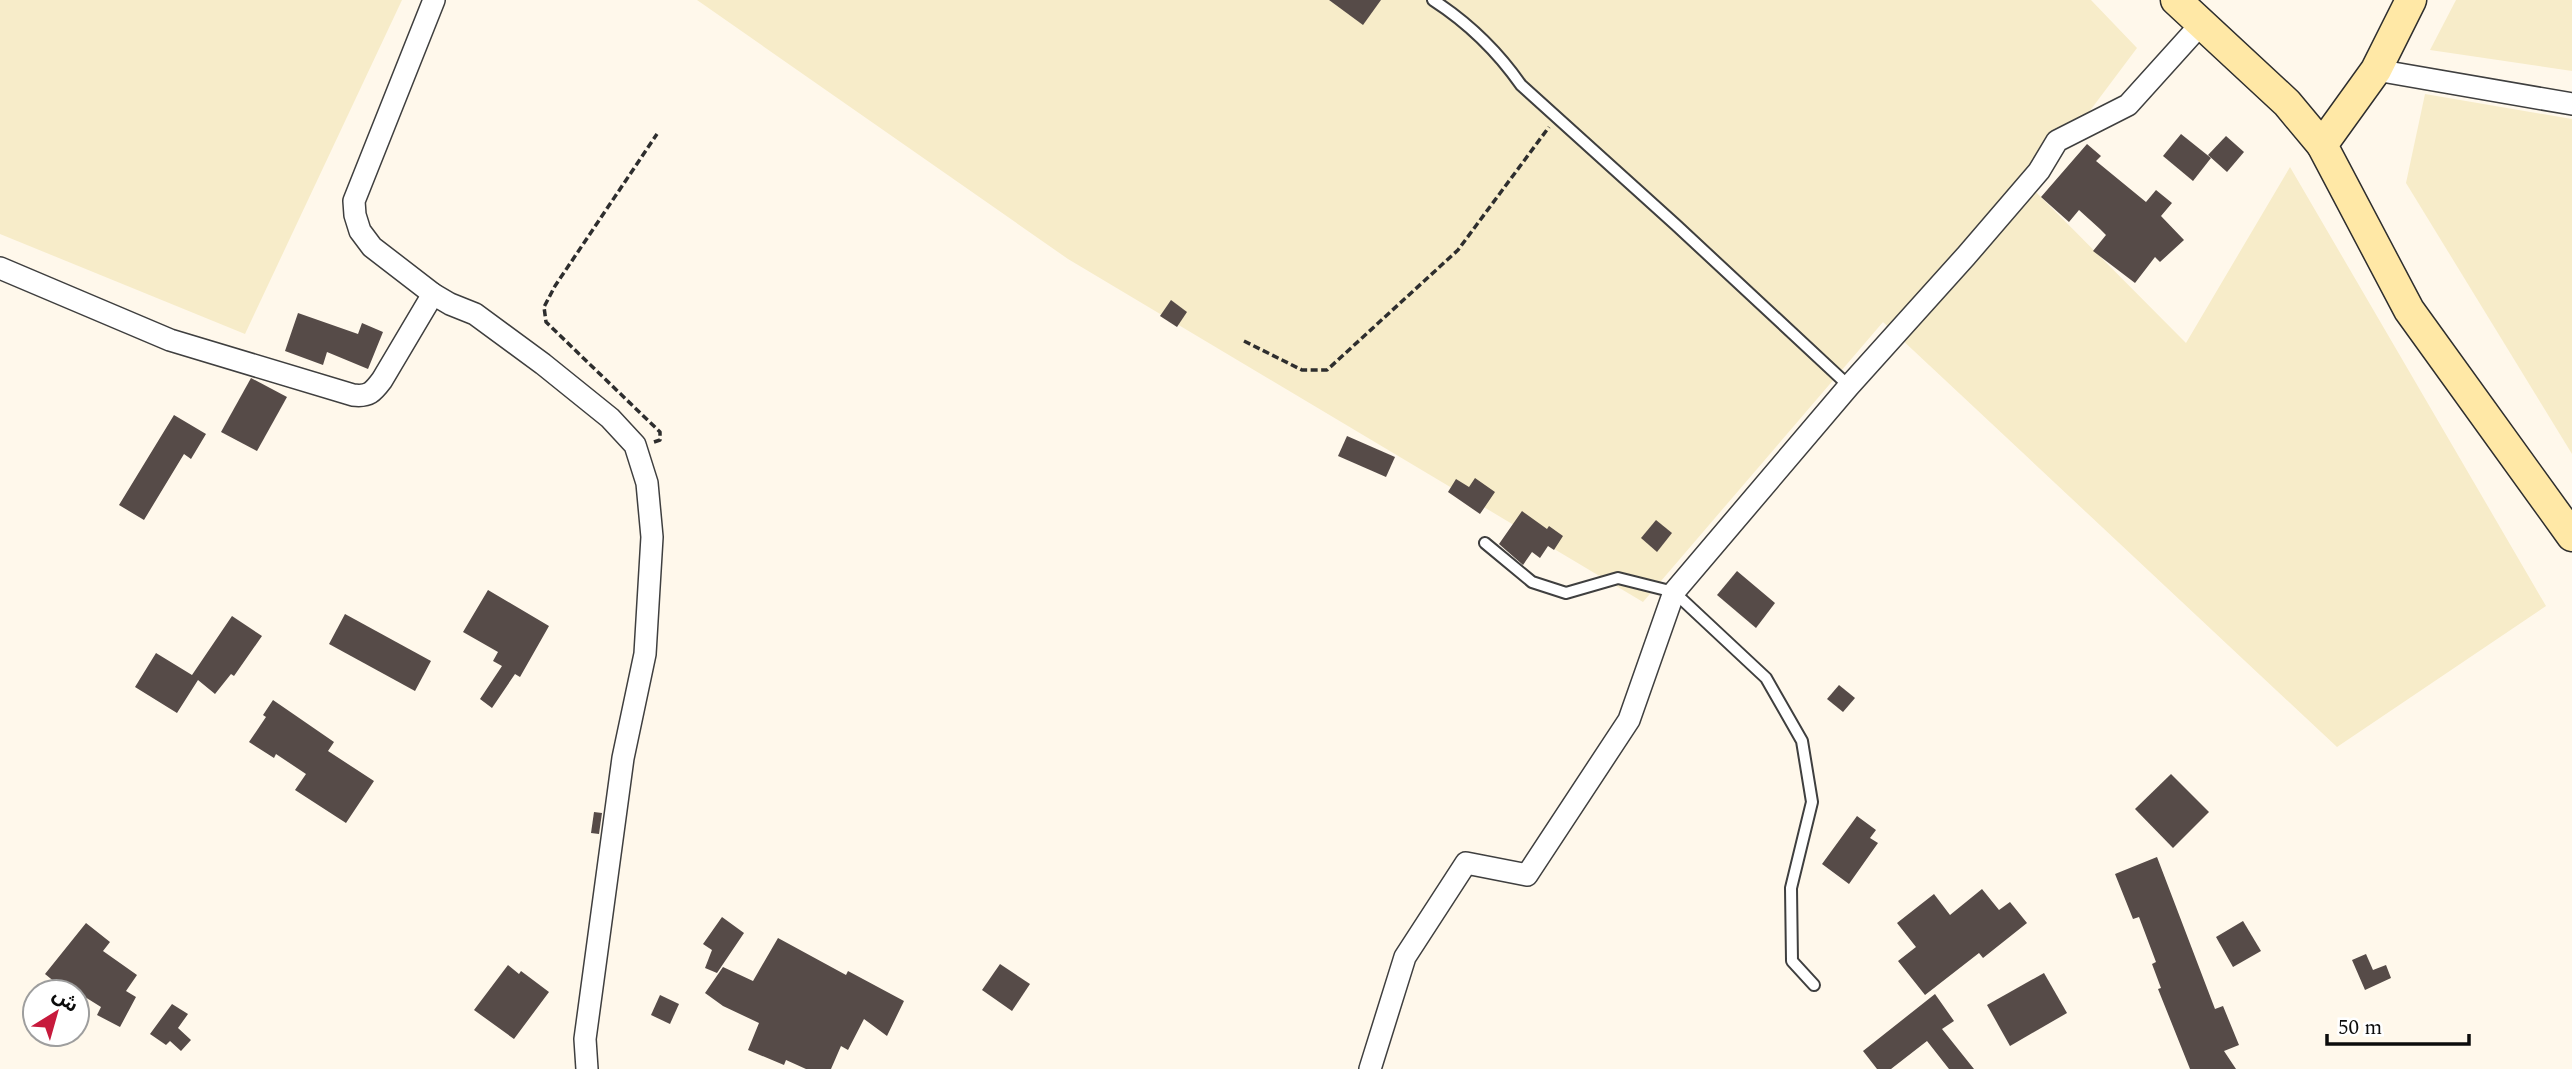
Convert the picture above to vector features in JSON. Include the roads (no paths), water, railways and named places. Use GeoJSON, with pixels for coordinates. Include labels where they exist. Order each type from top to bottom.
{"type":"FeatureCollection","features":[{"type":"Feature","properties":{"kind":"main road"},"geometry":{"type":"LineString","coordinates":[[2176,0],[2287,103],[2322,145],[2409,310],[2572,536]]}},
{"type":"Feature","properties":{"kind":"main road"},"geometry":{"type":"LineString","coordinates":[[2322,145],[2376,70],[2411,0]]}},
{"type":"Feature","properties":{"kind":"street"},"geometry":{"type":"LineString","coordinates":[[434,0],[354,201],[360,231],[372,247],[433,294],[474,314],[543,364],[610,418],[635,445],[647,483],[652,537],[645,654],[623,758],[585,1039],[587,1069]]}},
{"type":"Feature","properties":{"kind":"street"},"geometry":{"type":"LineString","coordinates":[[1370,1069],[1405,957],[1466,863],[1527,875],[1629,720],[1674,592],[1849,386],[2012,203],[2039,171],[2057,141],[2128,105],[2202,23]]}},
{"type":"Feature","properties":{"kind":"street"},"geometry":{"type":"LineString","coordinates":[[2376,70],[2572,104]]}},
{"type":"Feature","properties":{"kind":"street"},"geometry":{"type":"LineString","coordinates":[[0,268],[170,340],[364,397],[373,393],[382,380],[433,294]]}},
{"type":"Feature","properties":{"kind":"lane"},"geometry":{"type":"LineString","coordinates":[[1433,0],[1448,10],[1503,60],[1521,85],[1849,386]]}},
{"type":"Feature","properties":{"kind":"lane"},"geometry":{"type":"LineString","coordinates":[[1485,543],[1532,582],[1566,593],[1618,578],[1674,592],[1766,678],[1802,741],[1812,802],[1791,888],[1792,961],[1814,985]]}}]}
